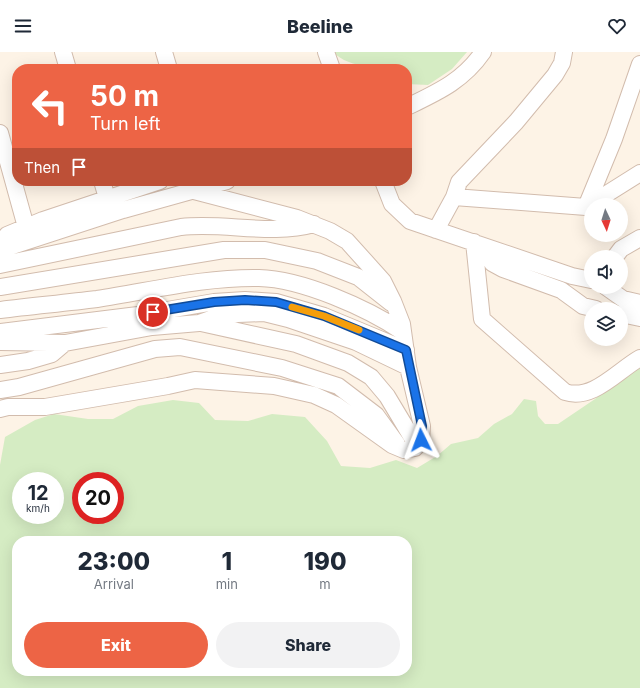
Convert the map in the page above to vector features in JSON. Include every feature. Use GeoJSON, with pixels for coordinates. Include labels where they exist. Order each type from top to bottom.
{"type":"FeatureCollection","features":[{"type":"Feature","properties":{"kind":"lane"},"geometry":{"type":"LineString","coordinates":[[63,52],[67,64]]}},
{"type":"Feature","properties":{"kind":"lane"},"geometry":{"type":"LineString","coordinates":[[164,52],[168,64]]}},
{"type":"Feature","properties":{"kind":"lane"},"geometry":{"type":"LineString","coordinates":[[326,52],[330,64]]}},
{"type":"Feature","properties":{"kind":"lane"},"geometry":{"type":"LineString","coordinates":[[412,105],[442,90],[472,68],[483,52]]}},
{"type":"Feature","properties":{"kind":"lane"},"geometry":{"type":"LineString","coordinates":[[436,230],[454,198],[459,182],[516,122],[555,75],[562,63],[564,52]]}},
{"type":"Feature","properties":{"kind":"lane"},"geometry":{"type":"LineString","coordinates":[[590,198],[614,139],[640,64]]}},
{"type":"Feature","properties":{"kind":"lane"},"geometry":{"type":"LineString","coordinates":[[0,133],[12,176]]}},
{"type":"Feature","properties":{"kind":"lane"},"geometry":{"type":"LineString","coordinates":[[600,198],[640,173]]}},
{"type":"Feature","properties":{"kind":"lane"},"geometry":{"type":"LineString","coordinates":[[15,186],[26,227]]}},
{"type":"Feature","properties":{"kind":"lane"},"geometry":{"type":"LineString","coordinates":[[103,186],[107,198]]}},
{"type":"Feature","properties":{"kind":"lane"},"geometry":{"type":"LineString","coordinates":[[0,245],[7,235],[26,227],[144,186]]}},
{"type":"Feature","properties":{"kind":"lane"},"geometry":{"type":"LineString","coordinates":[[0,250],[124,210],[209,186]]}},
{"type":"Feature","properties":{"kind":"lane"},"geometry":{"type":"LineString","coordinates":[[385,186],[392,204],[410,221],[572,276],[584,279]]}},
{"type":"Feature","properties":{"kind":"lane"},"geometry":{"type":"LineString","coordinates":[[0,409],[8,407],[45,407],[195,380],[274,386],[314,395],[336,405],[392,445],[399,448],[404,450],[415,448],[417,446],[421,440],[422,426],[408,367],[403,332],[396,307],[383,281],[347,241],[330,231],[298,218],[194,190]]}},
{"type":"Feature","properties":{"kind":"lane"},"geometry":{"type":"LineString","coordinates":[[454,198],[584,207]]}},
{"type":"Feature","properties":{"kind":"lane"},"geometry":{"type":"LineString","coordinates":[[0,265],[181,227],[202,225],[268,229],[299,228],[314,224]]}},
{"type":"Feature","properties":{"kind":"lane"},"geometry":{"type":"LineString","coordinates":[[620,250],[640,238]]}},
{"type":"Feature","properties":{"kind":"lane"},"geometry":{"type":"LineString","coordinates":[[480,245],[492,263],[503,269],[561,290],[584,306]]}},
{"type":"Feature","properties":{"kind":"lane"},"geometry":{"type":"LineString","coordinates":[[480,245],[482,319],[565,392],[574,395],[592,391],[640,358]]}},
{"type":"Feature","properties":{"kind":"lane"},"geometry":{"type":"LineString","coordinates":[[0,287],[224,250],[264,250],[316,261],[358,277],[396,307]]}},
{"type":"Feature","properties":{"kind":"lane"},"geometry":{"type":"LineString","coordinates":[[0,310],[96,299],[191,282],[260,278],[292,283],[323,293],[386,321],[403,332]]}},
{"type":"Feature","properties":{"kind":"lane"},"geometry":{"type":"LineString","coordinates":[[616,294],[624,299],[640,303]]}},
{"type":"Feature","properties":{"kind":"lane"},"geometry":{"type":"LineString","coordinates":[[0,332],[114,318],[214,302],[245,300],[276,302],[324,316],[406,350]]}},
{"type":"Feature","properties":{"kind":"lane"},"geometry":{"type":"LineString","coordinates":[[0,342],[65,343],[152,327],[199,323],[232,314],[264,313],[288,319],[356,342],[408,367]]}},
{"type":"Feature","properties":{"kind":"lane"},"geometry":{"type":"LineString","coordinates":[[628,315],[640,318]]}},
{"type":"Feature","properties":{"kind":"lane"},"geometry":{"type":"LineString","coordinates":[[199,323],[296,344],[348,363],[371,377],[387,396],[417,446]]}},
{"type":"Feature","properties":{"kind":"lane"},"geometry":{"type":"LineString","coordinates":[[0,365],[28,361],[52,354],[65,343]]}},
{"type":"Feature","properties":{"kind":"lane"},"geometry":{"type":"LineString","coordinates":[[0,390],[19,387],[155,349],[180,348],[282,368],[338,386],[376,415],[399,448]]}},
{"type":"Feature","properties":{"kind":"green space"},"geometry":{"type":"Polygon","coordinates":[[[333,52],[467,52],[452,69],[428,85],[412,84],[412,64],[355,64],[340,58],[333,52]]]}},
{"type":"Feature","properties":{"kind":"green space"},"geometry":{"type":"Polygon","coordinates":[[[640,365],[640,688],[0,688],[0,465],[5,437],[35,420],[54,414],[88,419],[113,419],[138,406],[173,400],[199,403],[215,420],[248,421],[272,414],[305,417],[327,441],[341,466],[370,468],[396,460],[417,468],[437,456],[451,444],[478,438],[494,424],[512,414],[524,399],[536,401],[538,416],[545,424],[558,424],[595,399],[624,375],[640,365]]]}},
{"type":"Feature","properties":{"kind":"slow traffic"},"geometry":{"type":"LineString","coordinates":[[292,307],[324,316],[359,330]]}},
{"type":"Feature","properties":{"kind":"route"},"geometry":{"type":"LineString","coordinates":[[153,312],[214,302],[245,300],[276,302],[324,316],[406,350],[408,367],[422,426],[421,440]]}}]}
